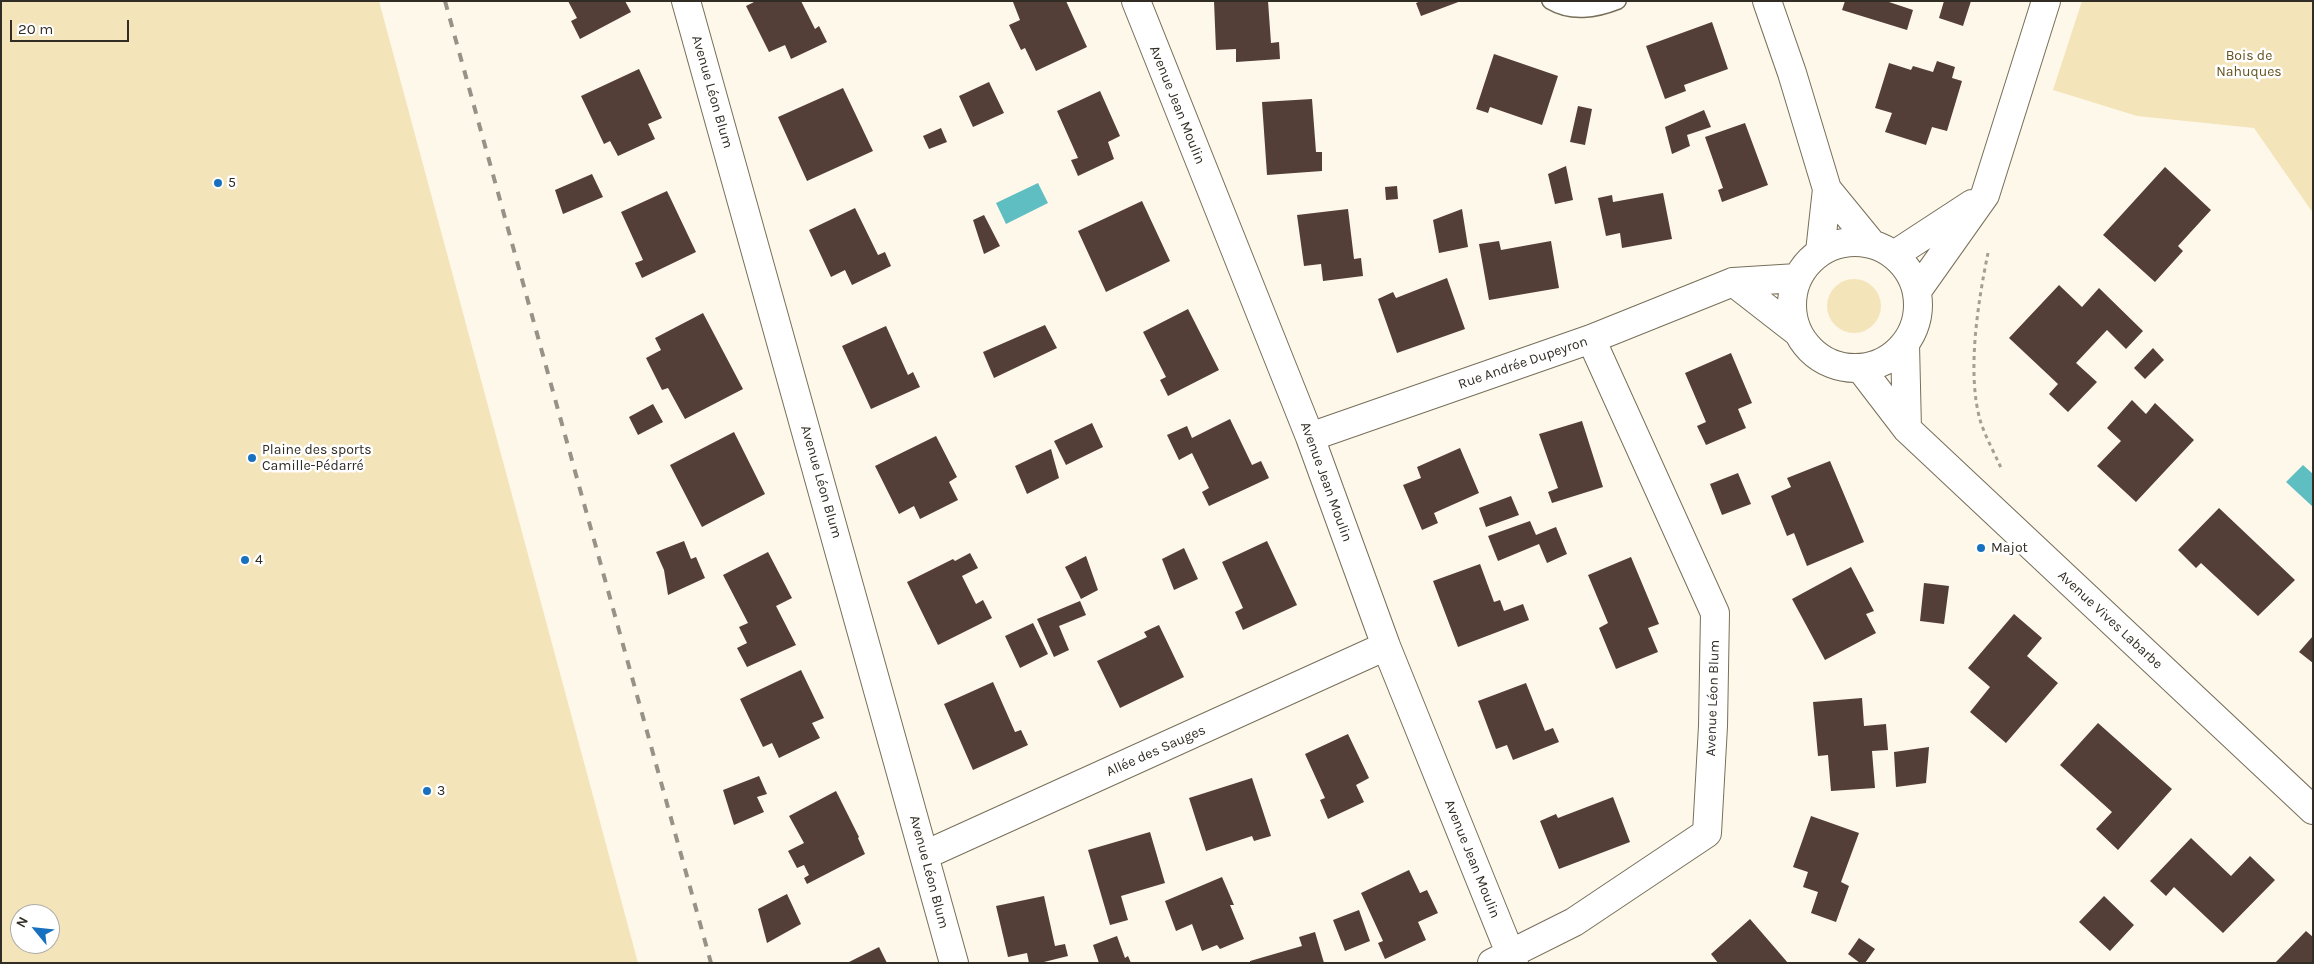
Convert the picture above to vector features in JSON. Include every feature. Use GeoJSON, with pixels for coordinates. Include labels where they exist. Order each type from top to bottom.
{"type":"FeatureCollection","features":[{"type":"Feature","properties":{"kind":"street","name":"Avenue Léon Blum"},"geometry":{"type":"LineString","coordinates":[[686,1],[954,963]]}},
{"type":"Feature","properties":{"kind":"street","name":"Avenue Jean Moulin"},"geometry":{"type":"LineString","coordinates":[[1136,1],[1310,437],[1386,646],[1505,960]]}},
{"type":"Feature","properties":{"kind":"street"},"geometry":{"type":"LineString","coordinates":[[1767,1],[1792,72],[1827,189],[1820,252]]}},
{"type":"Feature","properties":{"kind":"street"},"geometry":{"type":"LineString","coordinates":[[1917,291],[1985,195],[2046,1]]}},
{"type":"Feature","properties":{"kind":"street"},"geometry":{"type":"LineString","coordinates":[[1733,282],[1796,332],[1807,348],[1823,360],[1841,368],[1861,369],[1878,364],[1893,356],[1905,344],[1914,328],[1918,310],[1917,291],[1908,271],[1883,250],[1827,189]]}},
{"type":"Feature","properties":{"kind":"street"},"geometry":{"type":"LineString","coordinates":[[1796,332],[1792,314],[1792,296],[1797,278],[1807,263],[1820,252],[1836,244],[1854,242],[1883,250],[1985,195]]}},
{"type":"Feature","properties":{"kind":"street","name":"Rue Andrée Dupeyron"},"geometry":{"type":"LineString","coordinates":[[1310,437],[1591,339],[1733,282],[1797,278]]}},
{"type":"Feature","properties":{"kind":"street","name":"Avenue Léon Blum"},"geometry":{"type":"LineString","coordinates":[[1505,960],[1574,922],[1707,833],[1713,726],[1715,613],[1591,339]]}},
{"type":"Feature","properties":{"kind":"street"},"geometry":{"type":"LineString","coordinates":[[1905,344],[1907,429]]}},
{"type":"Feature","properties":{"kind":"street"},"geometry":{"type":"LineString","coordinates":[[1861,369],[1907,429]]}},
{"type":"Feature","properties":{"kind":"street","name":"Avenue Vives Labarbe"},"geometry":{"type":"LineString","coordinates":[[1907,429],[2313,810]]}},
{"type":"Feature","properties":{"kind":"street","name":"Allée des Sauges"},"geometry":{"type":"LineString","coordinates":[[925,855],[1386,646]]}},
{"type":"Feature","properties":{"kind":"lane"},"geometry":{"type":"LineString","coordinates":[[1550,1],[1560,7],[1595,10],[1618,1]]}},
{"type":"Feature","properties":{"kind":"path"},"geometry":{"type":"LineString","coordinates":[[1991,245],[1976,327],[1974,374],[1981,422],[2004,474]]}},
{"type":"Feature","properties":{"kind":"green space","name":"Plaine des sports Camille-Pédarré"},"geometry":{"type":"Polygon","coordinates":[[[1,1],[379,1],[638,963],[1,963],[1,1]]]}},
{"type":"Feature","properties":{"kind":"green space","name":"Bois de Nahuques"},"geometry":{"type":"Polygon","coordinates":[[[2082,1],[2313,1],[2313,213],[2254,128],[2137,116],[2053,90],[2082,1]]]}},
{"type":"Feature","properties":{"kind":"green space"},"geometry":{"type":"Polygon","coordinates":[[[1849,279],[1859,279],[1869,283],[1877,291],[1881,306],[1877,321],[1869,329],[1859,333],[1849,333],[1839,329],[1831,321],[1827,311],[1827,301],[1831,291],[1839,283],[1849,279]]]}},
{"type":"Feature","properties":{"kind":"water"},"geometry":{"type":"Polygon","coordinates":[[[1038,183],[1048,203],[1006,224],[996,203],[1038,183]]]}},
{"type":"Feature","properties":{"kind":"water"},"geometry":{"type":"Polygon","coordinates":[[[2303,465],[2313,474],[2313,507],[2286,482],[2303,465]]]}},
{"type":"Feature","properties":{"kind":"building"},"geometry":{"type":"Polygon","coordinates":[[[568,1],[625,1],[631,12],[580,39],[571,21],[577,18],[568,1]]]}},
{"type":"Feature","properties":{"kind":"building"},"geometry":{"type":"Polygon","coordinates":[[[756,1],[801,1],[815,29],[819,26],[827,42],[791,59],[785,45],[769,52],[746,6],[756,1]]]}},
{"type":"Feature","properties":{"kind":"building"},"geometry":{"type":"Polygon","coordinates":[[[1066,1],[1087,47],[1036,71],[1025,48],[1021,50],[1009,25],[1020,20],[1013,2],[1066,1]]]}},
{"type":"Feature","properties":{"kind":"building"},"geometry":{"type":"Polygon","coordinates":[[[1214,1],[1268,1],[1271,43],[1279,42],[1280,59],[1236,62],[1236,49],[1216,50],[1214,1]]]}},
{"type":"Feature","properties":{"kind":"building"},"geometry":{"type":"Polygon","coordinates":[[[1421,1],[1461,1],[1421,16],[1416,3],[1421,1]]]}},
{"type":"Feature","properties":{"kind":"building"},"geometry":{"type":"Polygon","coordinates":[[[1845,1],[1886,1],[1913,10],[1907,30],[1842,10],[1845,1]]]}},
{"type":"Feature","properties":{"kind":"building"},"geometry":{"type":"Polygon","coordinates":[[[1944,1],[1971,1],[1963,26],[1939,18],[1944,1]]]}},
{"type":"Feature","properties":{"kind":"building"},"geometry":{"type":"Polygon","coordinates":[[[1712,22],[1728,69],[1684,85],[1686,91],[1665,99],[1646,46],[1712,22]]]}},
{"type":"Feature","properties":{"kind":"building"},"geometry":{"type":"Polygon","coordinates":[[[1494,54],[1558,76],[1542,125],[1490,107],[1488,113],[1476,109],[1494,54]]]}},
{"type":"Feature","properties":{"kind":"building"},"geometry":{"type":"Polygon","coordinates":[[[1937,61],[1955,67],[1952,78],[1962,81],[1947,131],[1932,127],[1926,145],[1885,132],[1892,113],[1875,108],[1889,63],[1911,70],[1913,66],[1933,72],[1937,61]]]}},
{"type":"Feature","properties":{"kind":"building"},"geometry":{"type":"Polygon","coordinates":[[[639,69],[662,118],[648,124],[655,139],[618,156],[610,141],[604,144],[581,96],[639,69]]]}},
{"type":"Feature","properties":{"kind":"building"},"geometry":{"type":"Polygon","coordinates":[[[989,82],[1004,113],[973,127],[959,96],[989,82]]]}},
{"type":"Feature","properties":{"kind":"building"},"geometry":{"type":"Polygon","coordinates":[[[843,88],[873,151],[807,181],[778,117],[843,88]]]}},
{"type":"Feature","properties":{"kind":"building"},"geometry":{"type":"Polygon","coordinates":[[[1100,91],[1120,136],[1108,142],[1114,159],[1078,176],[1071,160],[1078,158],[1057,111],[1100,91]]]}},
{"type":"Feature","properties":{"kind":"building"},"geometry":{"type":"Polygon","coordinates":[[[1312,99],[1316,152],[1322,152],[1322,171],[1267,175],[1262,102],[1312,99]]]}},
{"type":"Feature","properties":{"kind":"building"},"geometry":{"type":"Polygon","coordinates":[[[1578,106],[1592,109],[1585,145],[1570,142],[1578,106]]]}},
{"type":"Feature","properties":{"kind":"building"},"geometry":{"type":"Polygon","coordinates":[[[1704,110],[1711,127],[1687,135],[1690,146],[1672,154],[1665,127],[1704,110]]]}},
{"type":"Feature","properties":{"kind":"building"},"geometry":{"type":"Polygon","coordinates":[[[1745,123],[1768,185],[1722,202],[1718,190],[1723,188],[1705,137],[1745,123]]]}},
{"type":"Feature","properties":{"kind":"building"},"geometry":{"type":"Polygon","coordinates":[[[941,128],[947,142],[929,149],[923,136],[941,128]]]}},
{"type":"Feature","properties":{"kind":"building"},"geometry":{"type":"Polygon","coordinates":[[[1566,166],[1573,200],[1555,204],[1548,174],[1566,166]]]}},
{"type":"Feature","properties":{"kind":"building"},"geometry":{"type":"Polygon","coordinates":[[[2165,167],[2211,210],[2178,246],[2183,251],[2155,282],[2103,235],[2165,167]]]}},
{"type":"Feature","properties":{"kind":"building"},"geometry":{"type":"Polygon","coordinates":[[[592,174],[603,197],[563,214],[555,190],[592,174]]]}},
{"type":"Feature","properties":{"kind":"building"},"geometry":{"type":"Polygon","coordinates":[[[1397,186],[1398,199],[1386,200],[1385,187],[1397,186]]]}},
{"type":"Feature","properties":{"kind":"building"},"geometry":{"type":"Polygon","coordinates":[[[667,191],[696,252],[642,278],[635,263],[643,260],[621,212],[667,191]]]}},
{"type":"Feature","properties":{"kind":"building"},"geometry":{"type":"Polygon","coordinates":[[[1663,193],[1672,239],[1622,248],[1620,233],[1606,236],[1598,198],[1612,195],[1613,202],[1663,193]]]}},
{"type":"Feature","properties":{"kind":"building"},"geometry":{"type":"Polygon","coordinates":[[[1142,201],[1170,261],[1106,292],[1078,231],[1142,201]]]}},
{"type":"Feature","properties":{"kind":"building"},"geometry":{"type":"Polygon","coordinates":[[[855,208],[878,255],[885,252],[891,266],[852,285],[845,270],[831,277],[809,230],[855,208]]]}},
{"type":"Feature","properties":{"kind":"building"},"geometry":{"type":"Polygon","coordinates":[[[1348,209],[1354,259],[1361,258],[1363,276],[1323,281],[1321,264],[1304,266],[1297,215],[1348,209]]]}},
{"type":"Feature","properties":{"kind":"building"},"geometry":{"type":"Polygon","coordinates":[[[1462,209],[1468,247],[1439,253],[1433,220],[1462,209]]]}},
{"type":"Feature","properties":{"kind":"building"},"geometry":{"type":"Polygon","coordinates":[[[984,215],[1000,246],[984,254],[973,220],[984,215]]]}},
{"type":"Feature","properties":{"kind":"building"},"geometry":{"type":"Polygon","coordinates":[[[1499,241],[1501,250],[1551,241],[1559,288],[1489,300],[1479,244],[1499,241]]]}},
{"type":"Feature","properties":{"kind":"building"},"geometry":{"type":"Polygon","coordinates":[[[1447,278],[1465,329],[1397,353],[1378,299],[1393,292],[1396,298],[1447,278]]]}},
{"type":"Feature","properties":{"kind":"building"},"geometry":{"type":"Polygon","coordinates":[[[2059,285],[2082,307],[2099,288],[2143,331],[2126,349],[2107,330],[2076,363],[2097,382],[2068,412],[2049,394],[2058,384],[2009,338],[2059,285]]]}},
{"type":"Feature","properties":{"kind":"building"},"geometry":{"type":"Polygon","coordinates":[[[1188,309],[1219,370],[1168,396],[1160,380],[1166,377],[1143,332],[1188,309]]]}},
{"type":"Feature","properties":{"kind":"building"},"geometry":{"type":"Polygon","coordinates":[[[703,313],[743,389],[685,419],[668,388],[662,390],[646,358],[661,350],[655,338],[703,313]]]}},
{"type":"Feature","properties":{"kind":"building"},"geometry":{"type":"Polygon","coordinates":[[[1045,325],[1057,348],[994,378],[983,352],[1045,325]]]}},
{"type":"Feature","properties":{"kind":"building"},"geometry":{"type":"Polygon","coordinates":[[[886,326],[908,375],[913,372],[920,387],[871,409],[842,346],[886,326]]]}},
{"type":"Feature","properties":{"kind":"building"},"geometry":{"type":"Polygon","coordinates":[[[2153,348],[2164,360],[2145,379],[2134,368],[2153,348]]]}},
{"type":"Feature","properties":{"kind":"building"},"geometry":{"type":"Polygon","coordinates":[[[1731,353],[1752,403],[1738,409],[1746,428],[1706,445],[1697,426],[1706,422],[1685,373],[1731,353]]]}},
{"type":"Feature","properties":{"kind":"building"},"geometry":{"type":"Polygon","coordinates":[[[2132,400],[2146,414],[2155,403],[2194,440],[2136,502],[2097,466],[2121,441],[2107,428],[2132,400]]]}},
{"type":"Feature","properties":{"kind":"building"},"geometry":{"type":"Polygon","coordinates":[[[653,404],[663,422],[638,435],[629,417],[653,404]]]}},
{"type":"Feature","properties":{"kind":"building"},"geometry":{"type":"Polygon","coordinates":[[[1230,419],[1252,465],[1261,461],[1269,478],[1209,506],[1202,492],[1209,488],[1192,453],[1179,460],[1167,435],[1187,426],[1192,438],[1230,419]]]}},
{"type":"Feature","properties":{"kind":"building"},"geometry":{"type":"Polygon","coordinates":[[[1582,421],[1603,487],[1552,503],[1548,492],[1558,488],[1539,434],[1582,421]]]}},
{"type":"Feature","properties":{"kind":"building"},"geometry":{"type":"Polygon","coordinates":[[[1092,423],[1103,447],[1066,465],[1054,441],[1092,423]]]}},
{"type":"Feature","properties":{"kind":"building"},"geometry":{"type":"Polygon","coordinates":[[[734,432],[765,494],[702,527],[670,465],[734,432]]]}},
{"type":"Feature","properties":{"kind":"building"},"geometry":{"type":"Polygon","coordinates":[[[936,436],[957,477],[949,482],[958,500],[920,519],[914,506],[899,514],[875,466],[936,436]]]}},
{"type":"Feature","properties":{"kind":"building"},"geometry":{"type":"Polygon","coordinates":[[[1460,448],[1479,493],[1434,513],[1438,523],[1422,530],[1403,485],[1421,478],[1417,467],[1460,448]]]}},
{"type":"Feature","properties":{"kind":"building"},"geometry":{"type":"Polygon","coordinates":[[[1051,449],[1059,478],[1027,494],[1015,466],[1051,449]]]}},
{"type":"Feature","properties":{"kind":"building"},"geometry":{"type":"Polygon","coordinates":[[[1830,461],[1864,542],[1807,566],[1794,533],[1787,536],[1771,496],[1791,487],[1787,478],[1830,461]]]}},
{"type":"Feature","properties":{"kind":"building"},"geometry":{"type":"Polygon","coordinates":[[[1738,473],[1751,504],[1722,515],[1710,484],[1738,473]]]}},
{"type":"Feature","properties":{"kind":"building"},"geometry":{"type":"Polygon","coordinates":[[[1511,496],[1519,515],[1486,527],[1479,508],[1511,496]]]}},
{"type":"Feature","properties":{"kind":"building"},"geometry":{"type":"Polygon","coordinates":[[[2219,508],[2295,580],[2258,616],[2201,563],[2196,568],[2178,550],[2219,508]]]}},
{"type":"Feature","properties":{"kind":"building"},"geometry":{"type":"Polygon","coordinates":[[[1530,521],[1536,535],[1556,527],[1567,554],[1547,563],[1539,544],[1498,561],[1488,536],[1530,521]]]}},
{"type":"Feature","properties":{"kind":"building"},"geometry":{"type":"Polygon","coordinates":[[[684,541],[691,559],[696,557],[705,578],[668,595],[664,570],[656,552],[684,541]]]}},
{"type":"Feature","properties":{"kind":"building"},"geometry":{"type":"Polygon","coordinates":[[[1267,541],[1297,605],[1243,630],[1235,612],[1243,608],[1222,562],[1267,541]]]}},
{"type":"Feature","properties":{"kind":"building"},"geometry":{"type":"Polygon","coordinates":[[[1184,548],[1198,579],[1174,590],[1162,559],[1184,548]]]}},
{"type":"Feature","properties":{"kind":"building"},"geometry":{"type":"Polygon","coordinates":[[[768,552],[792,598],[776,606],[796,645],[747,667],[737,648],[747,643],[739,627],[748,623],[723,575],[768,552]]]}},
{"type":"Feature","properties":{"kind":"building"},"geometry":{"type":"Polygon","coordinates":[[[970,553],[978,568],[962,576],[976,604],[983,600],[992,618],[938,645],[907,582],[953,559],[955,561],[970,553]]]}},
{"type":"Feature","properties":{"kind":"building"},"geometry":{"type":"Polygon","coordinates":[[[1086,556],[1098,590],[1081,599],[1065,567],[1086,556]]]}},
{"type":"Feature","properties":{"kind":"building"},"geometry":{"type":"Polygon","coordinates":[[[1631,557],[1659,624],[1648,628],[1658,652],[1616,669],[1599,628],[1608,623],[1588,575],[1631,557]]]}},
{"type":"Feature","properties":{"kind":"building"},"geometry":{"type":"Polygon","coordinates":[[[1480,564],[1494,602],[1500,600],[1504,611],[1523,604],[1529,620],[1458,647],[1433,581],[1480,564]]]}},
{"type":"Feature","properties":{"kind":"building"},"geometry":{"type":"Polygon","coordinates":[[[1851,567],[1874,611],[1866,614],[1876,633],[1825,660],[1792,599],[1851,567]]]}},
{"type":"Feature","properties":{"kind":"building"},"geometry":{"type":"Polygon","coordinates":[[[1924,583],[1949,586],[1944,624],[1920,621],[1924,583]]]}},
{"type":"Feature","properties":{"kind":"building"},"geometry":{"type":"Polygon","coordinates":[[[1080,601],[1086,615],[1059,626],[1069,650],[1054,657],[1037,619],[1080,601]]]}},
{"type":"Feature","properties":{"kind":"building"},"geometry":{"type":"Polygon","coordinates":[[[2014,614],[2042,638],[2027,656],[2058,683],[2006,743],[1970,712],[1990,687],[1968,668],[2014,614]]]}},
{"type":"Feature","properties":{"kind":"building"},"geometry":{"type":"Polygon","coordinates":[[[1033,623],[1048,654],[1020,668],[1005,636],[1033,623]]]}},
{"type":"Feature","properties":{"kind":"building"},"geometry":{"type":"Polygon","coordinates":[[[1159,625],[1184,677],[1120,708],[1097,661],[1147,637],[1144,632],[1159,625]]]}},
{"type":"Feature","properties":{"kind":"building"},"geometry":{"type":"Polygon","coordinates":[[[2313,636],[2313,663],[2299,652],[2313,636]]]}},
{"type":"Feature","properties":{"kind":"building"},"geometry":{"type":"Polygon","coordinates":[[[801,670],[824,718],[812,723],[820,738],[779,758],[772,743],[763,747],[740,699],[801,670]]]}},
{"type":"Feature","properties":{"kind":"building"},"geometry":{"type":"Polygon","coordinates":[[[993,682],[1015,732],[1021,730],[1028,745],[973,770],[944,704],[993,682]]]}},
{"type":"Feature","properties":{"kind":"building"},"geometry":{"type":"Polygon","coordinates":[[[1526,683],[1545,731],[1553,728],[1559,742],[1513,760],[1507,745],[1496,749],[1478,701],[1526,683]]]}},
{"type":"Feature","properties":{"kind":"building"},"geometry":{"type":"Polygon","coordinates":[[[1862,698],[1864,726],[1886,724],[1888,750],[1872,751],[1875,788],[1831,791],[1828,755],[1818,756],[1813,702],[1862,698]]]}},
{"type":"Feature","properties":{"kind":"building"},"geometry":{"type":"Polygon","coordinates":[[[2098,723],[2172,789],[2118,850],[2096,829],[2112,812],[2060,765],[2098,723]]]}},
{"type":"Feature","properties":{"kind":"building"},"geometry":{"type":"Polygon","coordinates":[[[1348,734],[1369,778],[1356,785],[1364,802],[1328,819],[1320,800],[1325,798],[1305,754],[1348,734]]]}},
{"type":"Feature","properties":{"kind":"building"},"geometry":{"type":"Polygon","coordinates":[[[1929,747],[1926,783],[1896,787],[1894,752],[1929,747]]]}},
{"type":"Feature","properties":{"kind":"building"},"geometry":{"type":"Polygon","coordinates":[[[759,776],[767,794],[757,797],[764,812],[734,825],[723,790],[759,776]]]}},
{"type":"Feature","properties":{"kind":"building"},"geometry":{"type":"Polygon","coordinates":[[[1252,778],[1271,836],[1254,841],[1252,836],[1206,851],[1189,798],[1252,778]]]}},
{"type":"Feature","properties":{"kind":"building"},"geometry":{"type":"Polygon","coordinates":[[[836,791],[859,837],[865,854],[807,884],[804,878],[809,875],[804,865],[797,868],[788,851],[804,843],[789,816],[836,791]]]}},
{"type":"Feature","properties":{"kind":"building"},"geometry":{"type":"Polygon","coordinates":[[[1613,797],[1630,842],[1559,869],[1540,821],[1556,814],[1558,818],[1613,797]]]}},
{"type":"Feature","properties":{"kind":"building"},"geometry":{"type":"Polygon","coordinates":[[[1811,816],[1859,833],[1841,882],[1849,886],[1836,922],[1811,913],[1818,892],[1803,887],[1808,872],[1793,867],[1811,816]]]}},
{"type":"Feature","properties":{"kind":"building"},"geometry":{"type":"Polygon","coordinates":[[[1150,832],[1165,883],[1121,896],[1128,920],[1110,925],[1088,850],[1150,832]]]}},
{"type":"Feature","properties":{"kind":"building"},"geometry":{"type":"Polygon","coordinates":[[[2191,838],[2231,876],[2250,856],[2275,880],[2223,933],[2174,887],[2166,896],[2150,881],[2191,838]]]}},
{"type":"Feature","properties":{"kind":"building"},"geometry":{"type":"Polygon","coordinates":[[[1409,870],[1420,893],[1427,890],[1438,913],[1418,922],[1426,940],[1385,959],[1378,943],[1383,941],[1361,893],[1409,870]]]}},
{"type":"Feature","properties":{"kind":"building"},"geometry":{"type":"Polygon","coordinates":[[[1222,877],[1234,905],[1230,905],[1244,939],[1220,949],[1217,945],[1202,951],[1192,924],[1176,931],[1165,901],[1222,877]]]}},
{"type":"Feature","properties":{"kind":"building"},"geometry":{"type":"Polygon","coordinates":[[[787,894],[801,924],[767,943],[758,909],[787,894]]]}},
{"type":"Feature","properties":{"kind":"building"},"geometry":{"type":"Polygon","coordinates":[[[1044,896],[1055,946],[1065,944],[1068,956],[1040,963],[1029,963],[1027,953],[1008,957],[996,906],[1044,896]]]}},
{"type":"Feature","properties":{"kind":"building"},"geometry":{"type":"Polygon","coordinates":[[[2104,896],[2134,925],[2110,951],[2079,922],[2104,896]]]}},
{"type":"Feature","properties":{"kind":"building"},"geometry":{"type":"Polygon","coordinates":[[[1359,910],[1370,941],[1345,951],[1333,920],[1359,910]]]}},
{"type":"Feature","properties":{"kind":"building"},"geometry":{"type":"Polygon","coordinates":[[[1750,919],[1788,963],[1718,963],[1711,954],[1750,919]]]}},
{"type":"Feature","properties":{"kind":"building"},"geometry":{"type":"Polygon","coordinates":[[[2306,931],[2313,937],[2313,963],[2275,963],[2306,931]]]}},
{"type":"Feature","properties":{"kind":"building"},"geometry":{"type":"Polygon","coordinates":[[[1315,932],[1324,963],[1250,963],[1250,961],[1302,946],[1299,937],[1315,932]]]}},
{"type":"Feature","properties":{"kind":"building"},"geometry":{"type":"Polygon","coordinates":[[[1117,936],[1125,958],[1128,956],[1131,963],[1099,963],[1093,945],[1117,936]]]}},
{"type":"Feature","properties":{"kind":"building"},"geometry":{"type":"Polygon","coordinates":[[[1859,938],[1875,949],[1865,963],[1860,963],[1848,954],[1859,938]]]}},
{"type":"Feature","properties":{"kind":"building"},"geometry":{"type":"Polygon","coordinates":[[[879,947],[887,963],[847,963],[879,947]]]}},
{"type":"Feature","properties":{"kind":"railway"},"geometry":{"type":"LineString","coordinates":[[445,1],[711,963]]}},
{"type":"Feature","properties":{"kind":"place","name":"5"},"geometry":{"type":"Point","coordinates":[218,183]}},
{"type":"Feature","properties":{"kind":"place","name":"Plaine des sports Camille-Pédarré"},"geometry":{"type":"Point","coordinates":[252,458]}},
{"type":"Feature","properties":{"kind":"place","name":"Majot"},"geometry":{"type":"Point","coordinates":[1981,548]}},
{"type":"Feature","properties":{"kind":"place","name":"4"},"geometry":{"type":"Point","coordinates":[245,560]}},
{"type":"Feature","properties":{"kind":"place","name":"3"},"geometry":{"type":"Point","coordinates":[427,791]}}]}
